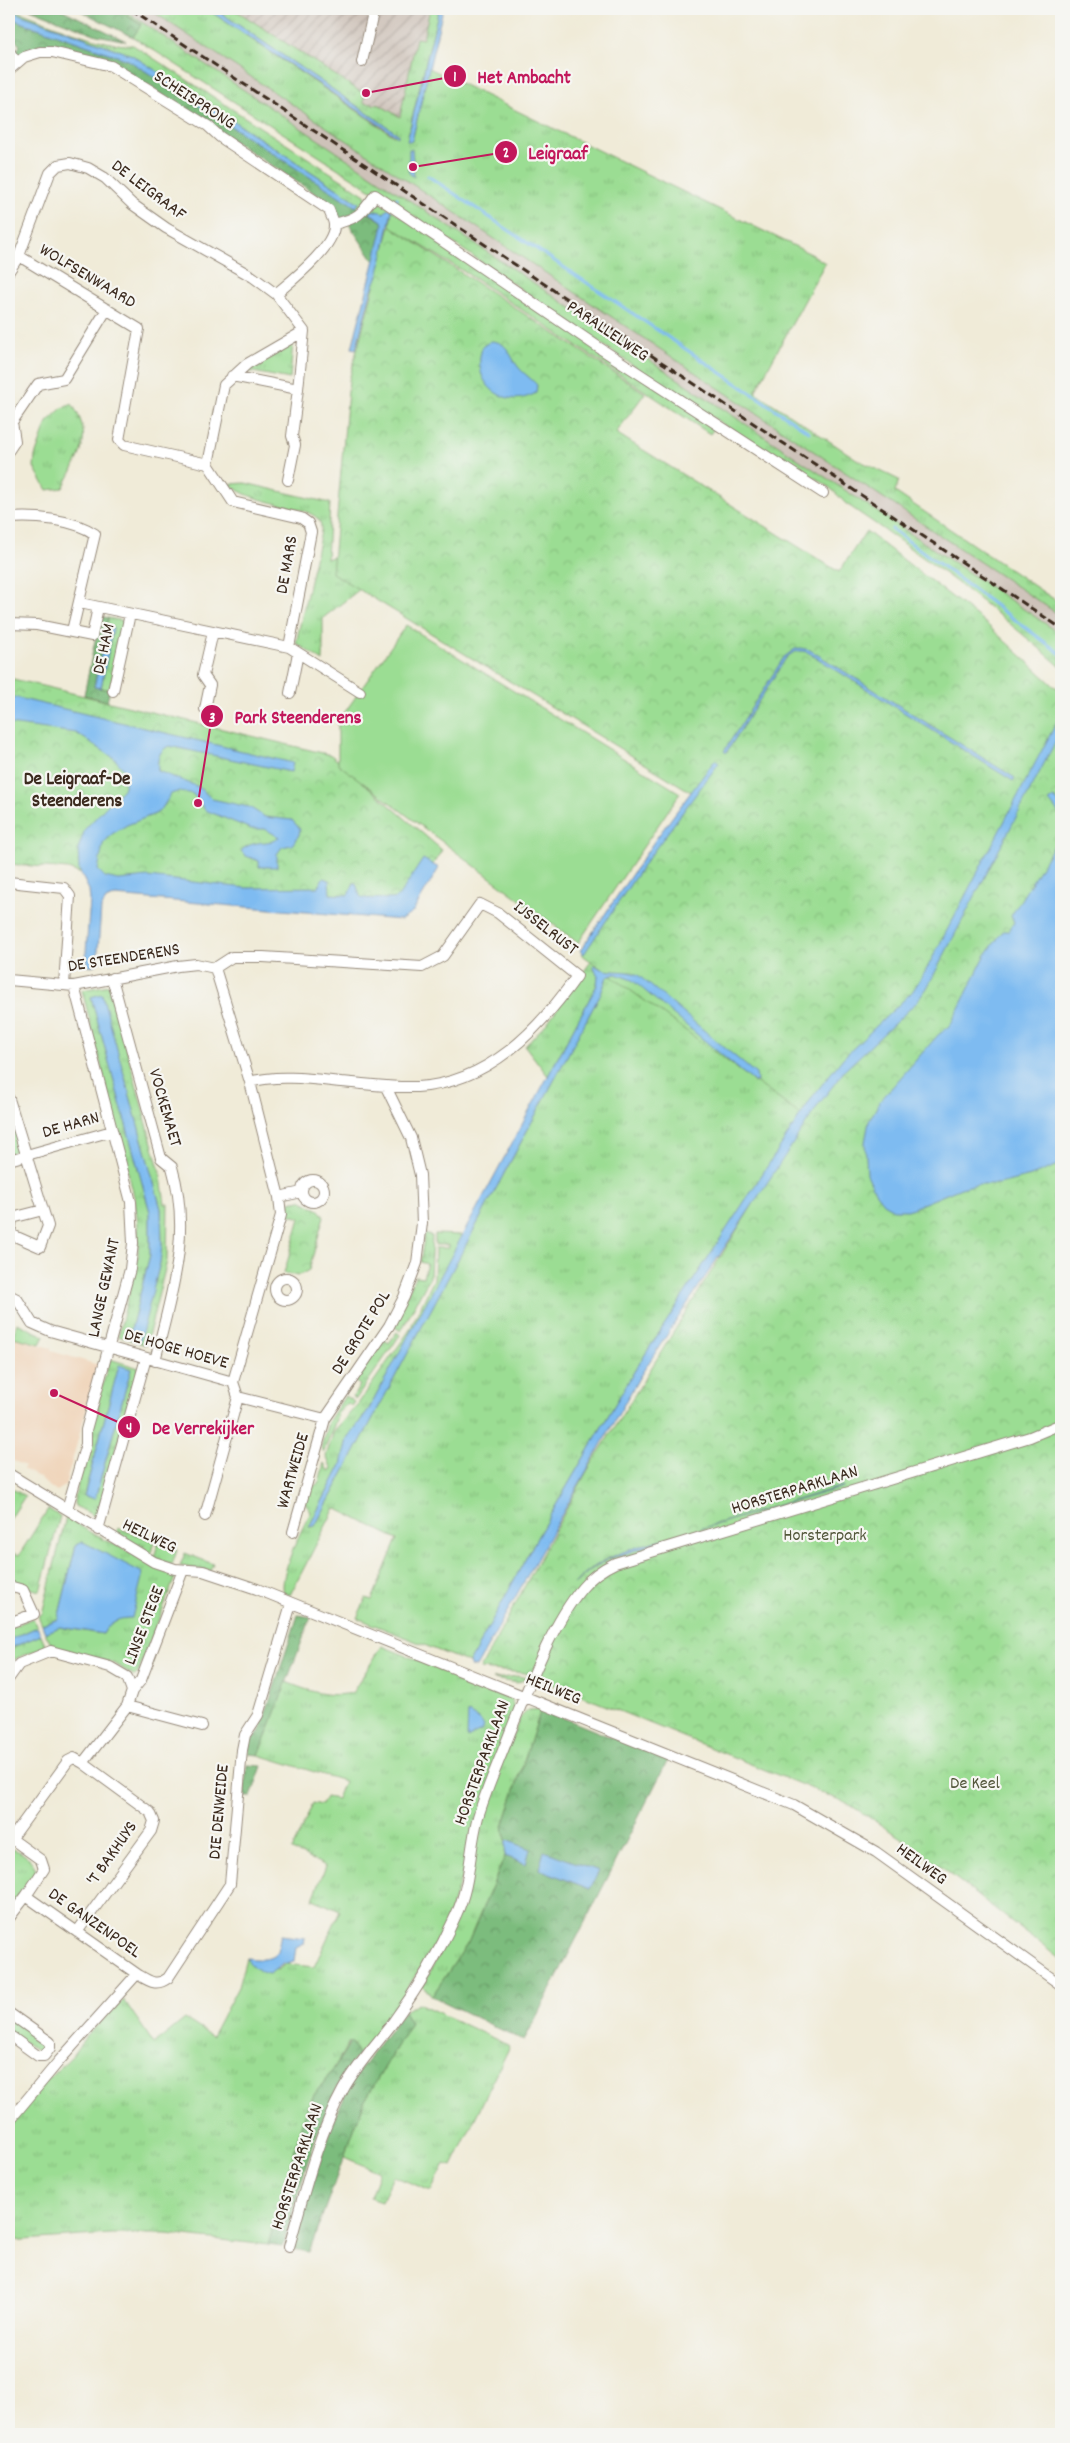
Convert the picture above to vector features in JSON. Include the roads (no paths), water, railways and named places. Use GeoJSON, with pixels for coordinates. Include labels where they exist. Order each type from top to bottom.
{"type":"FeatureCollection","features":[{"type":"Feature","properties":{"kind":"street"},"geometry":{"type":"LineString","coordinates":[[362,62],[374,9]]}},
{"type":"Feature","properties":{"kind":"street","name":"SCHEISPRONG"},"geometry":{"type":"LineString","coordinates":[[9,51],[12,66],[31,54],[52,52],[119,69],[208,126],[220,137],[317,200],[329,210],[334,224]]}},
{"type":"Feature","properties":{"kind":"street","name":"DE LEIGRAAF"},"geometry":{"type":"LineString","coordinates":[[9,271],[19,256],[50,173],[58,165],[70,163],[88,168],[105,178],[132,204],[166,228],[253,276],[276,294],[304,331]]}},
{"type":"Feature","properties":{"kind":"street","name":"PARALLELWEG"},"geometry":{"type":"LineString","coordinates":[[334,224],[350,221],[363,213],[375,195],[598,347],[823,493]]}},
{"type":"Feature","properties":{"kind":"street"},"geometry":{"type":"LineString","coordinates":[[276,294],[310,264],[327,244],[333,233],[334,224]]}},
{"type":"Feature","properties":{"kind":"street","name":"WOLFSENWAARD"},"geometry":{"type":"LineString","coordinates":[[19,256],[140,329],[119,440],[124,445],[208,464]]}},
{"type":"Feature","properties":{"kind":"street"},"geometry":{"type":"LineString","coordinates":[[9,450],[15,441],[12,422],[38,384],[64,378],[107,310]]}},
{"type":"Feature","properties":{"kind":"street"},"geometry":{"type":"LineString","coordinates":[[208,464],[224,385],[247,364],[304,331]]}},
{"type":"Feature","properties":{"kind":"street"},"geometry":{"type":"LineString","coordinates":[[288,480],[295,445],[292,436],[304,331]]}},
{"type":"Feature","properties":{"kind":"street"},"geometry":{"type":"LineString","coordinates":[[232,376],[298,389]]}},
{"type":"Feature","properties":{"kind":"street","name":"DE MARS"},"geometry":{"type":"LineString","coordinates":[[208,464],[233,502],[301,518],[308,523],[312,532],[294,650],[290,693]]}},
{"type":"Feature","properties":{"kind":"street"},"geometry":{"type":"LineString","coordinates":[[9,518],[32,516],[86,528],[94,534],[80,603],[72,631]]}},
{"type":"Feature","properties":{"kind":"street"},"geometry":{"type":"LineString","coordinates":[[80,603],[294,650],[360,692]]}},
{"type":"Feature","properties":{"kind":"street"},"geometry":{"type":"LineString","coordinates":[[9,624],[37,624],[92,636],[98,607]]}},
{"type":"Feature","properties":{"kind":"street","name":"DE HAM"},"geometry":{"type":"LineString","coordinates":[[113,691],[130,614]]}},
{"type":"Feature","properties":{"kind":"street"},"geometry":{"type":"LineString","coordinates":[[205,709],[210,684],[203,675],[212,632]]}},
{"type":"Feature","properties":{"kind":"street","name":"LANGE GEWANT"},"geometry":{"type":"LineString","coordinates":[[9,882],[64,888],[70,896],[69,985],[131,1202],[133,1226],[130,1269],[110,1348],[86,1430],[84,1450],[67,1509]]}},
{"type":"Feature","properties":{"kind":"street","name":"IJSSELRUST"},"geometry":{"type":"LineString","coordinates":[[215,968],[232,958],[263,957],[422,966],[443,956],[480,904],[498,913],[576,976],[545,1019],[519,1045],[489,1065],[449,1082],[419,1087],[386,1087],[293,1079],[259,1079],[250,1082]]}},
{"type":"Feature","properties":{"kind":"street","name":"DE STEENDERENS"},"geometry":{"type":"LineString","coordinates":[[9,980],[69,985],[196,964],[215,968]]}},
{"type":"Feature","properties":{"kind":"street","name":"DE HOGE HOEVE"},"geometry":{"type":"LineString","coordinates":[[215,968],[250,1082],[280,1197],[281,1215],[234,1382],[238,1397]]}},
{"type":"Feature","properties":{"kind":"street","name":"VOCKEMAET"},"geometry":{"type":"LineString","coordinates":[[98,1530],[179,1257],[180,1201],[172,1166],[161,1158],[112,978]]}},
{"type":"Feature","properties":{"kind":"street","name":"DE GROTE POL"},"geometry":{"type":"LineString","coordinates":[[325,1419],[389,1326],[404,1297],[417,1263],[422,1223],[420,1175],[411,1138],[386,1087]]}},
{"type":"Feature","properties":{"kind":"street"},"geometry":{"type":"LineString","coordinates":[[9,1099],[43,1210]]}},
{"type":"Feature","properties":{"kind":"street","name":"DE HARN"},"geometry":{"type":"LineString","coordinates":[[9,1160],[112,1131]]}},
{"type":"Feature","properties":{"kind":"street"},"geometry":{"type":"LineString","coordinates":[[280,1197],[302,1192]]}},
{"type":"Feature","properties":{"kind":"street"},"geometry":{"type":"LineString","coordinates":[[263,1283],[276,1286]]}},
{"type":"Feature","properties":{"kind":"street","name":"DE HOGE HOEVE"},"geometry":{"type":"LineString","coordinates":[[9,1295],[17,1299],[32,1323],[50,1331],[234,1382]]}},
{"type":"Feature","properties":{"kind":"street"},"geometry":{"type":"LineString","coordinates":[[205,1516],[238,1397],[325,1419]]}},
{"type":"Feature","properties":{"kind":"street","name":"WARTWEIDE"},"geometry":{"type":"LineString","coordinates":[[293,1532],[325,1419]]}},
{"type":"Feature","properties":{"kind":"street","name":"HORSTERPARKLAAN"},"geometry":{"type":"LineString","coordinates":[[289,2248],[307,2182],[328,2119],[357,2067],[390,2025],[427,1968],[456,1915],[466,1889],[478,1818],[525,1696],[546,1649],[581,1589],[602,1569],[615,1563],[1030,1437],[1061,1424]]}},
{"type":"Feature","properties":{"kind":"street","name":"HEILWEG"},"geometry":{"type":"LineString","coordinates":[[9,1474],[98,1530],[154,1562],[183,1570],[203,1571],[257,1589],[794,1806],[876,1852],[1061,1985]]}},
{"type":"Feature","properties":{"kind":"street","name":"LINSE STEGE"},"geometry":{"type":"LineString","coordinates":[[83,1763],[127,1706],[132,1691],[141,1680],[183,1570]]}},
{"type":"Feature","properties":{"kind":"street"},"geometry":{"type":"LineString","coordinates":[[9,1586],[23,1590],[34,1614],[9,1623]]}},
{"type":"Feature","properties":{"kind":"street","name":"DIE DENWEIDE"},"geometry":{"type":"LineString","coordinates":[[137,1974],[153,1983],[160,1983],[168,1978],[230,1884],[242,1750],[246,1735],[258,1714],[291,1604]]}},
{"type":"Feature","properties":{"kind":"street"},"geometry":{"type":"LineString","coordinates":[[9,1678],[19,1664],[51,1651],[110,1667],[127,1677],[132,1691]]}},
{"type":"Feature","properties":{"kind":"street"},"geometry":{"type":"LineString","coordinates":[[127,1706],[202,1726]]}},
{"type":"Feature","properties":{"kind":"street"},"geometry":{"type":"LineString","coordinates":[[10,1839],[68,1761],[74,1758],[83,1763]]}},
{"type":"Feature","properties":{"kind":"street","name":"'T BAKHUYS"},"geometry":{"type":"LineString","coordinates":[[78,1932],[151,1831],[154,1821],[150,1812],[83,1763]]}},
{"type":"Feature","properties":{"kind":"street","name":"DE GANZENPOEL"},"geometry":{"type":"LineString","coordinates":[[10,1839],[41,1860],[44,1869],[26,1896],[137,1974]]}},
{"type":"Feature","properties":{"kind":"street"},"geometry":{"type":"LineString","coordinates":[[9,1918],[26,1896]]}},
{"type":"Feature","properties":{"kind":"street"},"geometry":{"type":"LineString","coordinates":[[9,2121],[59,2061],[137,1974]]}},
{"type":"Feature","properties":{"kind":"street"},"geometry":{"type":"LineString","coordinates":[[9,2013],[50,2042],[48,2053],[44,2056],[38,2056],[9,2036]]}},
{"type":"Feature","properties":{"kind":"street"},"geometry":{"type":"LineString","coordinates":[[48,2053],[59,2061]]}},
{"type":"Feature","properties":{"kind":"water"},"geometry":{"type":"Polygon","coordinates":[[[207,9],[215,9],[398,134],[398,137],[207,9]]]}},
{"type":"Feature","properties":{"kind":"water"},"geometry":{"type":"Polygon","coordinates":[[[439,9],[443,9],[412,141],[407,141],[439,9]]]}},
{"type":"Feature","properties":{"kind":"water"},"geometry":{"type":"Polygon","coordinates":[[[11,11],[132,55],[359,203],[356,207],[128,60],[9,18],[11,11]]]}},
{"type":"Feature","properties":{"kind":"water"},"geometry":{"type":"Polygon","coordinates":[[[409,149],[412,149],[414,177],[409,173],[409,149]]]}},
{"type":"Feature","properties":{"kind":"water"},"geometry":{"type":"Polygon","coordinates":[[[389,208],[392,210],[379,273],[371,292],[356,349],[352,348],[383,225],[382,221],[370,213],[372,210],[384,213],[389,208]]]}},
{"type":"Feature","properties":{"kind":"water"},"geometry":{"type":"Polygon","coordinates":[[[491,341],[502,344],[508,350],[519,368],[537,385],[536,393],[523,398],[511,398],[501,395],[485,381],[480,359],[483,346],[491,341]]]}},
{"type":"Feature","properties":{"kind":"water"},"geometry":{"type":"Polygon","coordinates":[[[107,627],[113,628],[101,688],[94,687],[107,627]]]}},
{"type":"Feature","properties":{"kind":"water"},"geometry":{"type":"Polygon","coordinates":[[[795,649],[810,650],[1015,778],[1013,781],[809,653],[802,651],[794,652],[786,658],[726,753],[724,751],[784,657],[795,649]]]}},
{"type":"Feature","properties":{"kind":"water"},"geometry":{"type":"Polygon","coordinates":[[[9,696],[293,763],[291,772],[169,746],[162,750],[158,760],[158,771],[199,787],[212,799],[249,807],[265,817],[292,820],[300,829],[299,835],[292,845],[282,847],[277,854],[277,867],[259,867],[259,861],[246,856],[241,851],[256,843],[276,840],[279,837],[265,829],[251,829],[205,810],[193,794],[180,791],[171,794],[161,810],[127,825],[112,834],[103,844],[98,870],[105,877],[118,880],[148,877],[247,888],[318,887],[323,878],[329,880],[330,894],[348,895],[354,883],[356,883],[360,896],[363,898],[393,899],[399,896],[423,859],[439,868],[412,913],[401,920],[115,896],[106,900],[101,908],[97,964],[88,967],[86,952],[90,900],[89,890],[79,870],[78,849],[85,829],[123,789],[125,783],[124,770],[114,758],[76,733],[9,724],[9,696]]]}},
{"type":"Feature","properties":{"kind":"water"},"geometry":{"type":"Polygon","coordinates":[[[1061,714],[1061,731],[927,988],[915,1004],[845,1070],[819,1104],[640,1376],[476,1667],[470,1666],[469,1663],[538,1536],[635,1370],[813,1096],[843,1058],[912,992],[925,972],[1061,714]]]}},
{"type":"Feature","properties":{"kind":"water"},"geometry":{"type":"Polygon","coordinates":[[[715,760],[719,763],[642,867],[584,954],[580,951],[655,840],[715,760]]]}},
{"type":"Feature","properties":{"kind":"water"},"geometry":{"type":"Polygon","coordinates":[[[1054,798],[1061,805],[1061,816],[1049,801],[1054,798]]]}},
{"type":"Feature","properties":{"kind":"water"},"geometry":{"type":"Polygon","coordinates":[[[1061,834],[1061,1164],[1031,1176],[999,1184],[978,1184],[961,1188],[908,1210],[895,1210],[883,1203],[876,1194],[867,1174],[865,1142],[869,1121],[880,1101],[938,1035],[950,1026],[985,956],[1003,931],[1009,931],[1014,922],[1011,916],[1061,834]]]}},
{"type":"Feature","properties":{"kind":"water"},"geometry":{"type":"Polygon","coordinates":[[[595,965],[605,970],[638,975],[756,1074],[757,1082],[754,1082],[632,980],[616,974],[607,977],[602,991],[315,1526],[309,1527],[341,1465],[347,1439],[369,1409],[597,985],[598,976],[593,966],[595,965]]]}},
{"type":"Feature","properties":{"kind":"water"},"geometry":{"type":"Polygon","coordinates":[[[102,994],[161,1209],[162,1246],[160,1263],[140,1341],[129,1338],[150,1255],[150,1212],[91,997],[102,994]]]}},
{"type":"Feature","properties":{"kind":"water"},"geometry":{"type":"Polygon","coordinates":[[[119,1365],[131,1369],[95,1499],[84,1496],[119,1365]]]}},
{"type":"Feature","properties":{"kind":"water"},"geometry":{"type":"Polygon","coordinates":[[[843,1486],[843,1487],[700,1529],[843,1486]]]}},
{"type":"Feature","properties":{"kind":"water"},"geometry":{"type":"Polygon","coordinates":[[[692,1531],[609,1559],[590,1570],[599,1563],[629,1550],[692,1531]]]}},
{"type":"Feature","properties":{"kind":"water"},"geometry":{"type":"Polygon","coordinates":[[[83,1542],[143,1573],[132,1618],[115,1621],[103,1634],[60,1627],[45,1633],[42,1625],[58,1619],[76,1545],[83,1542]]]}},
{"type":"Feature","properties":{"kind":"water"},"geometry":{"type":"Polygon","coordinates":[[[37,1627],[41,1635],[13,1647],[9,1653],[9,1640],[37,1627]]]}},
{"type":"Feature","properties":{"kind":"water"},"geometry":{"type":"Polygon","coordinates":[[[468,1713],[480,1720],[484,1726],[481,1731],[467,1738],[468,1713]]]}},
{"type":"Feature","properties":{"kind":"water"},"geometry":{"type":"Polygon","coordinates":[[[506,1840],[530,1849],[526,1864],[505,1856],[506,1840]]]}},
{"type":"Feature","properties":{"kind":"water"},"geometry":{"type":"Polygon","coordinates":[[[544,1851],[599,1871],[590,1889],[539,1869],[544,1851]]]}},
{"type":"Feature","properties":{"kind":"water"},"geometry":{"type":"Polygon","coordinates":[[[281,1935],[305,1938],[304,1944],[296,1948],[294,1961],[283,1964],[269,1974],[259,1971],[250,1964],[246,1958],[264,1959],[272,1957],[278,1951],[281,1935]]]}},
{"type":"Feature","properties":{"kind":"waterway"},"geometry":{"type":"LineString","coordinates":[[428,176],[809,432]]}},
{"type":"Feature","properties":{"kind":"waterway"},"geometry":{"type":"LineString","coordinates":[[393,205],[397,198]]}},
{"type":"Feature","properties":{"kind":"waterway"},"geometry":{"type":"LineString","coordinates":[[892,529],[1061,654]]}},
{"type":"Feature","properties":{"kind":"railway"},"geometry":{"type":"LineString","coordinates":[[131,9],[1061,628]]}},
{"type":"Feature","properties":{"kind":"place","name":"Het Ambacht"},"geometry":{"type":"Point","coordinates":[366,93]}},
{"type":"Feature","properties":{"kind":"place","name":"Leigraaf"},"geometry":{"type":"Point","coordinates":[413,167]}},
{"type":"Feature","properties":{"kind":"place","name":"Park Steenderens"},"geometry":{"type":"Point","coordinates":[198,803]}},
{"type":"Feature","properties":{"kind":"place","name":"De Verrekijker"},"geometry":{"type":"Point","coordinates":[54,1393]}},
{"type":"Feature","properties":{"kind":"district","name":"De Leigraaf-De Steenderens"},"geometry":{"type":"Point","coordinates":[77,791]}},
{"type":"Feature","properties":{"kind":"park label","name":"Horsterpark"},"geometry":{"type":"Point","coordinates":[825,1536]}},
{"type":"Feature","properties":{"kind":"park label","name":"De Keel"},"geometry":{"type":"Point","coordinates":[975,1784]}}]}
